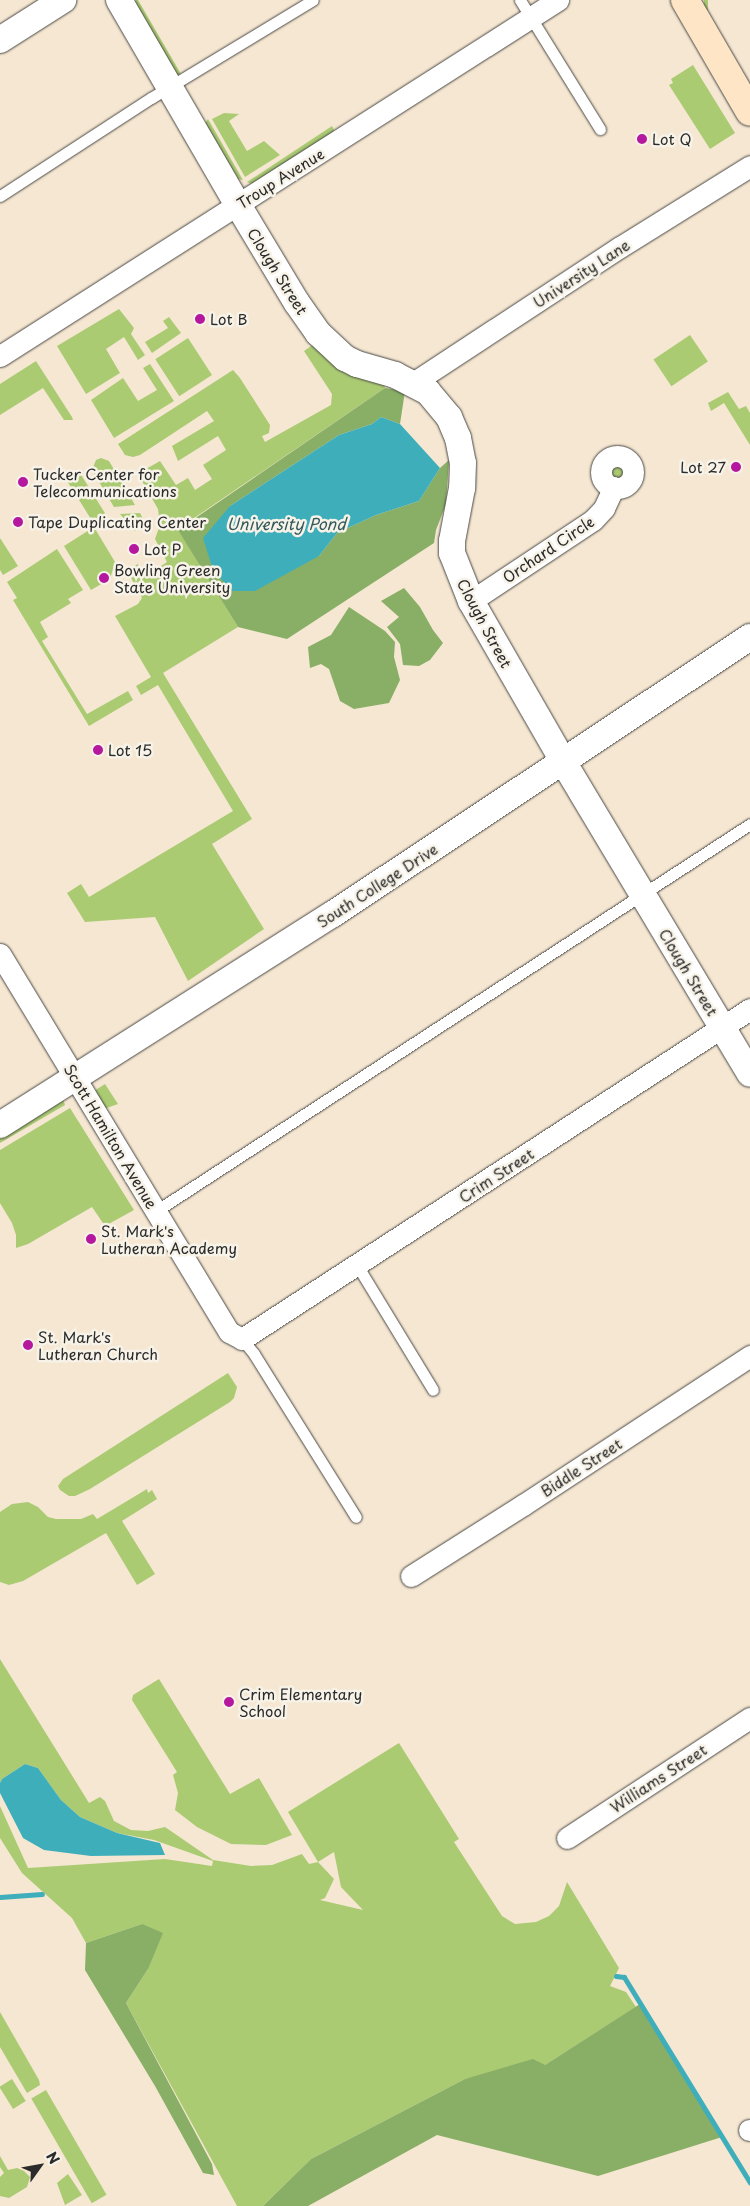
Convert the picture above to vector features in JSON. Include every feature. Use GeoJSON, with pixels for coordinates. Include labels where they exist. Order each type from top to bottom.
{"type":"FeatureCollection","features":[{"type":"Feature","properties":{"kind":"main road"},"geometry":{"type":"LineString","coordinates":[[686,0],[750,112]]}},
{"type":"Feature","properties":{"kind":"street"},"geometry":{"type":"LineString","coordinates":[[0,40],[63,0]]}},
{"type":"Feature","properties":{"kind":"street","name":"Clough Street"},"geometry":{"type":"LineString","coordinates":[[119,0],[238,205],[297,303],[318,332],[334,349],[357,364],[395,375],[413,383],[436,400],[449,417],[458,438],[462,472],[452,553],[471,600],[564,763],[750,1074]]}},
{"type":"Feature","properties":{"kind":"street","name":"Troup Avenue"},"geometry":{"type":"LineString","coordinates":[[0,356],[238,205],[525,9],[558,0]]}},
{"type":"Feature","properties":{"kind":"street","name":"University Lane"},"geometry":{"type":"LineString","coordinates":[[413,383],[620,247],[750,166]]}},
{"type":"Feature","properties":{"kind":"street","name":"Orchard Circle"},"geometry":{"type":"LineString","coordinates":[[471,600],[593,520],[604,508],[614,487]]}},
{"type":"Feature","properties":{"kind":"street","name":"South College Drive"},"geometry":{"type":"LineString","coordinates":[[0,1125],[333,914],[564,763],[750,637]]}},
{"type":"Feature","properties":{"kind":"street","name":"Scott Hamilton Avenue"},"geometry":{"type":"LineString","coordinates":[[0,954],[229,1332],[242,1339]]}},
{"type":"Feature","properties":{"kind":"street","name":"Crim Street"},"geometry":{"type":"LineString","coordinates":[[242,1339],[750,1009]]}},
{"type":"Feature","properties":{"kind":"street","name":"Biddle Street"},"geometry":{"type":"LineString","coordinates":[[411,1576],[523,1506],[750,1356]]}},
{"type":"Feature","properties":{"kind":"street","name":"Williams Street"},"geometry":{"type":"LineString","coordinates":[[567,1838],[750,1718]]}},
{"type":"Feature","properties":{"kind":"lane"},"geometry":{"type":"LineString","coordinates":[[0,196],[151,98],[313,0]]}},
{"type":"Feature","properties":{"kind":"lane"},"geometry":{"type":"LineString","coordinates":[[525,9],[600,129]]}},
{"type":"Feature","properties":{"kind":"lane"},"geometry":{"type":"LineString","coordinates":[[156,1211],[750,824]]}},
{"type":"Feature","properties":{"kind":"lane"},"geometry":{"type":"LineString","coordinates":[[357,1265],[433,1390]]}},
{"type":"Feature","properties":{"kind":"lane"},"geometry":{"type":"LineString","coordinates":[[242,1339],[254,1354],[356,1517]]}},
{"type":"Feature","properties":{"kind":"green space"},"geometry":{"type":"Polygon","coordinates":[[[138,0],[181,74],[176,75],[134,3],[138,0]]]}},
{"type":"Feature","properties":{"kind":"green space"},"geometry":{"type":"Polygon","coordinates":[[[704,0],[708,0],[708,58],[704,58],[704,0]]]}},
{"type":"Feature","properties":{"kind":"green space"},"geometry":{"type":"Polygon","coordinates":[[[693,65],[735,133],[710,149],[669,85],[673,83],[671,79],[693,65]]]}},
{"type":"Feature","properties":{"kind":"green space"},"geometry":{"type":"Polygon","coordinates":[[[224,113],[239,114],[229,121],[247,151],[264,141],[280,155],[245,177],[212,119],[224,113]]]}},
{"type":"Feature","properties":{"kind":"green space"},"geometry":{"type":"Polygon","coordinates":[[[208,119],[243,180],[238,179],[205,123],[208,119]]]}},
{"type":"Feature","properties":{"kind":"green space"},"geometry":{"type":"Polygon","coordinates":[[[332,126],[335,132],[252,184],[247,182],[332,126]]]}},
{"type":"Feature","properties":{"kind":"green space"},"geometry":{"type":"Polygon","coordinates":[[[119,309],[134,328],[131,334],[145,355],[138,360],[124,337],[106,349],[120,373],[86,394],[57,346],[119,309]]]}},
{"type":"Feature","properties":{"kind":"green space"},"geometry":{"type":"Polygon","coordinates":[[[169,317],[181,333],[152,353],[145,342],[168,328],[163,321],[169,317]]]}},
{"type":"Feature","properties":{"kind":"green space"},"geometry":{"type":"Polygon","coordinates":[[[690,335],[708,362],[671,386],[654,360],[690,335]]]}},
{"type":"Feature","properties":{"kind":"green space"},"geometry":{"type":"Polygon","coordinates":[[[188,338],[212,375],[179,396],[155,359],[188,338]]]}},
{"type":"Feature","properties":{"kind":"green space"},"geometry":{"type":"Polygon","coordinates":[[[317,342],[383,379],[385,388],[178,529],[238,627],[163,673],[252,819],[212,844],[264,929],[188,981],[155,917],[85,922],[67,893],[81,884],[89,897],[233,811],[158,685],[141,695],[136,686],[151,677],[115,616],[138,604],[142,598],[129,574],[131,568],[138,564],[146,576],[167,562],[155,539],[160,525],[158,509],[142,481],[146,469],[160,461],[176,485],[188,478],[195,490],[212,479],[203,465],[226,450],[218,436],[178,461],[172,446],[214,421],[207,411],[140,455],[133,457],[125,455],[118,444],[233,370],[270,425],[269,433],[262,436],[265,442],[331,405],[332,394],[304,351],[317,342]]]}},
{"type":"Feature","properties":{"kind":"green space"},"geometry":{"type":"Polygon","coordinates":[[[36,361],[73,420],[64,420],[43,388],[0,415],[0,384],[36,361]]]}},
{"type":"Feature","properties":{"kind":"green space"},"geometry":{"type":"Polygon","coordinates":[[[150,364],[174,401],[114,438],[91,400],[123,378],[138,401],[157,390],[143,368],[150,364]]]}},
{"type":"Feature","properties":{"kind":"green space"},"geometry":{"type":"Polygon","coordinates":[[[385,388],[405,391],[400,424],[381,417],[372,424],[339,435],[230,506],[319,556],[337,533],[376,515],[419,501],[440,468],[449,460],[446,504],[436,530],[434,543],[287,639],[238,627],[178,530],[385,388]]]}},
{"type":"Feature","properties":{"kind":"green space"},"geometry":{"type":"Polygon","coordinates":[[[728,392],[739,409],[746,406],[750,413],[750,445],[724,403],[711,411],[708,403],[728,392]]]}},
{"type":"Feature","properties":{"kind":"green space"},"geometry":{"type":"Polygon","coordinates":[[[101,458],[109,461],[135,505],[114,507],[92,470],[96,460],[101,458]]]}},
{"type":"Feature","properties":{"kind":"green space"},"geometry":{"type":"Polygon","coordinates":[[[617,460],[625,463],[628,471],[625,479],[617,482],[609,479],[606,471],[609,463],[617,460]]]}},
{"type":"Feature","properties":{"kind":"green space"},"geometry":{"type":"Polygon","coordinates":[[[78,470],[105,513],[92,521],[65,478],[78,470]]]}},
{"type":"Feature","properties":{"kind":"green space"},"geometry":{"type":"Polygon","coordinates":[[[140,513],[145,523],[142,528],[134,531],[120,514],[140,513]]]}},
{"type":"Feature","properties":{"kind":"green space"},"geometry":{"type":"Polygon","coordinates":[[[94,527],[115,562],[110,579],[91,590],[64,546],[94,527]]]}},
{"type":"Feature","properties":{"kind":"green space"},"geometry":{"type":"Polygon","coordinates":[[[0,538],[18,566],[3,575],[0,570],[0,538]]]}},
{"type":"Feature","properties":{"kind":"green space"},"geometry":{"type":"Polygon","coordinates":[[[57,549],[83,590],[68,599],[71,603],[40,622],[48,637],[42,641],[87,714],[128,691],[133,700],[89,726],[13,600],[17,598],[7,582],[57,549]]]}},
{"type":"Feature","properties":{"kind":"green space"},"geometry":{"type":"Polygon","coordinates":[[[404,588],[420,607],[443,643],[430,660],[419,666],[403,665],[400,644],[387,627],[399,617],[381,601],[404,588]]]}},
{"type":"Feature","properties":{"kind":"green space"},"geometry":{"type":"Polygon","coordinates":[[[349,607],[385,631],[395,642],[394,657],[400,680],[389,703],[354,709],[340,701],[329,669],[321,664],[310,668],[308,647],[331,635],[349,607]]]}},
{"type":"Feature","properties":{"kind":"green space"},"geometry":{"type":"Polygon","coordinates":[[[105,1084],[118,1104],[101,1110],[94,1091],[105,1084]]]}},
{"type":"Feature","properties":{"kind":"green space"},"geometry":{"type":"Polygon","coordinates":[[[63,1099],[65,1105],[0,1143],[0,1135],[63,1099]]]}},
{"type":"Feature","properties":{"kind":"green space"},"geometry":{"type":"Polygon","coordinates":[[[70,1108],[134,1210],[105,1226],[92,1207],[28,1244],[16,1248],[16,1235],[12,1223],[0,1203],[0,1150],[70,1108]]]}},
{"type":"Feature","properties":{"kind":"green space"},"geometry":{"type":"Polygon","coordinates":[[[228,1373],[237,1387],[234,1398],[230,1402],[90,1489],[75,1496],[69,1496],[60,1490],[58,1486],[63,1479],[228,1373]]]}},
{"type":"Feature","properties":{"kind":"green space"},"geometry":{"type":"Polygon","coordinates":[[[147,1489],[148,1493],[152,1490],[157,1499],[122,1521],[155,1574],[137,1585],[106,1533],[23,1581],[9,1585],[0,1582],[0,1512],[12,1504],[28,1502],[38,1507],[48,1517],[56,1519],[81,1519],[93,1514],[97,1519],[147,1489]]]}},
{"type":"Feature","properties":{"kind":"green space"},"geometry":{"type":"Polygon","coordinates":[[[0,1659],[89,1803],[100,1797],[105,1801],[114,1821],[131,1830],[148,1831],[165,1827],[213,1860],[251,1866],[272,1865],[302,1854],[309,1864],[318,1862],[288,1812],[399,1743],[459,1839],[454,1842],[502,1916],[515,1924],[536,1922],[549,1916],[559,1906],[567,1882],[619,1968],[610,1986],[626,1992],[636,2007],[545,2065],[465,2079],[311,2159],[263,2206],[237,2206],[126,2003],[148,1969],[142,1924],[86,1943],[72,1918],[22,1873],[0,1838],[0,1806],[28,1868],[165,1859],[212,1866],[213,1861],[154,1840],[117,1833],[80,1817],[61,1800],[38,1768],[25,1764],[2,1779],[0,1783],[0,1659]],[[334,1852],[318,1862],[334,1879],[325,1898],[320,1900],[363,1910],[341,1887],[334,1852]]]}},
{"type":"Feature","properties":{"kind":"green space"},"geometry":{"type":"Polygon","coordinates":[[[159,1679],[230,1794],[259,1778],[292,1835],[266,1845],[231,1844],[197,1827],[175,1810],[178,1793],[173,1775],[177,1772],[132,1700],[133,1695],[159,1679]]]}},
{"type":"Feature","properties":{"kind":"green space"},"geometry":{"type":"Polygon","coordinates":[[[142,1924],[163,1933],[148,1969],[126,2003],[212,2164],[214,2175],[203,2173],[155,2086],[85,1970],[86,1943],[142,1924]]]}},
{"type":"Feature","properties":{"kind":"green space"},"geometry":{"type":"Polygon","coordinates":[[[640,2004],[722,2137],[598,2176],[437,2135],[308,2206],[263,2206],[311,2159],[465,2079],[533,2059],[545,2065],[640,2004]]]}},
{"type":"Feature","properties":{"kind":"green space"},"geometry":{"type":"Polygon","coordinates":[[[0,2012],[39,2080],[40,2085],[27,2093],[0,2047],[0,2012]]]}},
{"type":"Feature","properties":{"kind":"green space"},"geometry":{"type":"Polygon","coordinates":[[[12,2079],[26,2101],[13,2109],[0,2088],[12,2079]]]}},
{"type":"Feature","properties":{"kind":"green space"},"geometry":{"type":"Polygon","coordinates":[[[46,2090],[106,2195],[92,2203],[31,2098],[46,2090]]]}},
{"type":"Feature","properties":{"kind":"green space"},"geometry":{"type":"Polygon","coordinates":[[[0,2156],[8,2170],[17,2168],[24,2171],[30,2177],[27,2187],[9,2198],[0,2196],[0,2177],[4,2173],[0,2167],[0,2156]]]}},
{"type":"Feature","properties":{"kind":"green space"},"geometry":{"type":"Polygon","coordinates":[[[68,2174],[82,2195],[65,2205],[57,2183],[68,2174]]]}},
{"type":"Feature","properties":{"kind":"water","name":"University Pond"},"geometry":{"type":"Polygon","coordinates":[[[381,417],[400,424],[440,468],[419,501],[376,515],[337,533],[319,556],[255,591],[232,591],[213,570],[203,538],[230,506],[339,435],[372,424],[381,417]]]}},
{"type":"Feature","properties":{"kind":"water"},"geometry":{"type":"Polygon","coordinates":[[[25,1764],[38,1768],[61,1800],[80,1817],[117,1833],[160,1843],[165,1855],[91,1856],[44,1850],[23,1838],[0,1793],[0,1783],[2,1779],[25,1764]]]}},
{"type":"Feature","properties":{"kind":"waterway"},"geometry":{"type":"LineString","coordinates":[[0,1897],[42,1894]]}},
{"type":"Feature","properties":{"kind":"waterway"},"geometry":{"type":"LineString","coordinates":[[616,1976],[624,1977],[750,2183]]}},
{"type":"Feature","properties":{"kind":"place","name":"Lot Q"},"geometry":{"type":"Point","coordinates":[642,139]}},
{"type":"Feature","properties":{"kind":"place","name":"Lot B"},"geometry":{"type":"Point","coordinates":[200,319]}},
{"type":"Feature","properties":{"kind":"place","name":"Lot 27"},"geometry":{"type":"Point","coordinates":[736,467]}},
{"type":"Feature","properties":{"kind":"place","name":"Tucker Center for Telecommunications"},"geometry":{"type":"Point","coordinates":[23,482]}},
{"type":"Feature","properties":{"kind":"place","name":"Tape Duplicating Center"},"geometry":{"type":"Point","coordinates":[18,522]}},
{"type":"Feature","properties":{"kind":"place","name":"Lot P"},"geometry":{"type":"Point","coordinates":[134,549]}},
{"type":"Feature","properties":{"kind":"place","name":"Bowling Green State University"},"geometry":{"type":"Point","coordinates":[104,578]}},
{"type":"Feature","properties":{"kind":"place","name":"Lot 15"},"geometry":{"type":"Point","coordinates":[98,750]}},
{"type":"Feature","properties":{"kind":"place","name":"St. Mark's Lutheran Academy"},"geometry":{"type":"Point","coordinates":[91,1239]}},
{"type":"Feature","properties":{"kind":"place","name":"St. Mark's Lutheran Church"},"geometry":{"type":"Point","coordinates":[28,1345]}},
{"type":"Feature","properties":{"kind":"place","name":"Crim Elementary School"},"geometry":{"type":"Point","coordinates":[229,1702]}}]}
